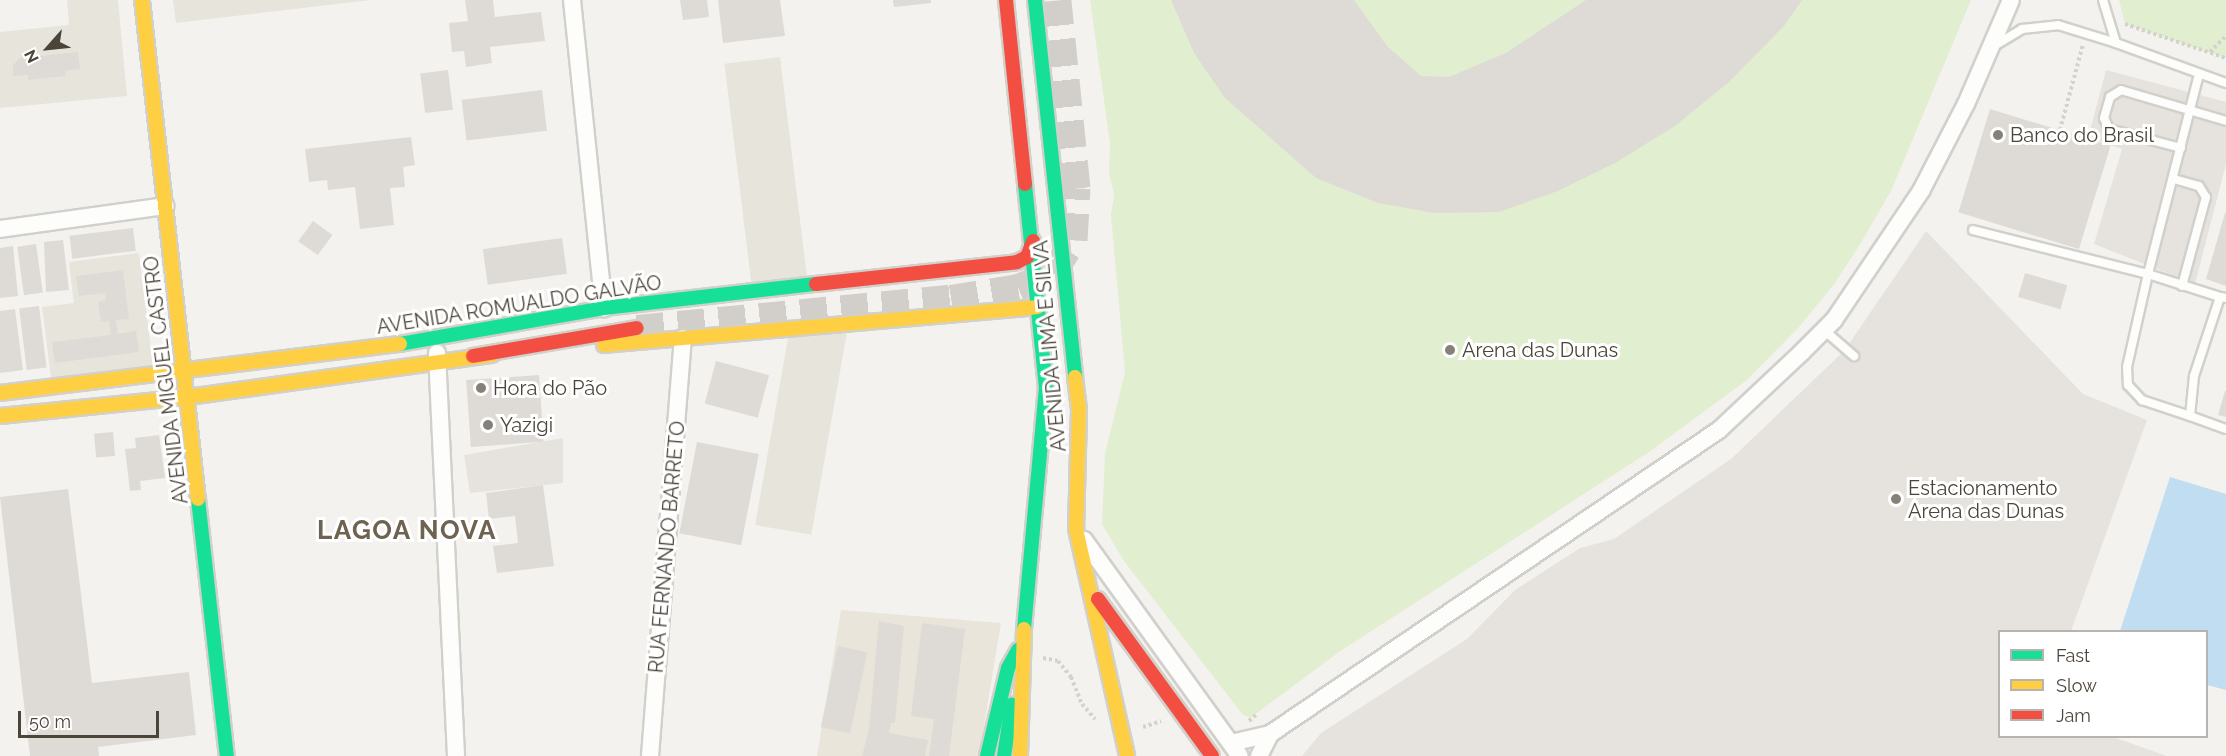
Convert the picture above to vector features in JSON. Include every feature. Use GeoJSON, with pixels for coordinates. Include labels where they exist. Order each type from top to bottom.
{"type":"FeatureCollection","features":[{"type":"Feature","properties":{"kind":"main road","name":"AVENIDA MIGUEL CASTRO"},"geometry":{"type":"LineString","coordinates":[[142,0],[227,756]]}},
{"type":"Feature","properties":{"kind":"main road","name":"AVENIDA LIMA E SILVA"},"geometry":{"type":"LineString","coordinates":[[1006,0],[1033,241],[1037,307],[1046,388],[1023,641]]}},
{"type":"Feature","properties":{"kind":"main road","name":"AVENIDA LIMA E SILVA"},"geometry":{"type":"LineString","coordinates":[[1035,0],[1079,410],[1076,529],[1127,756]]}},
{"type":"Feature","properties":{"kind":"main road","name":"AVENIDA ROMUALDO GALVÃO"},"geometry":{"type":"LineString","coordinates":[[0,393],[436,340],[604,308],[1017,262],[1027,256],[1033,241]]}},
{"type":"Feature","properties":{"kind":"main road"},"geometry":{"type":"LineString","coordinates":[[473,356],[1037,307]]}},
{"type":"Feature","properties":{"kind":"main road"},"geometry":{"type":"LineString","coordinates":[[0,416],[188,397],[439,362],[637,328]]}},
{"type":"Feature","properties":{"kind":"main road"},"geometry":{"type":"LineString","coordinates":[[1091,589],[1212,756]]}},
{"type":"Feature","properties":{"kind":"main road"},"geometry":{"type":"LineString","coordinates":[[987,756],[1008,668],[1023,641]]}},
{"type":"Feature","properties":{"kind":"main road"},"geometry":{"type":"LineString","coordinates":[[1004,756],[1023,641]]}},
{"type":"Feature","properties":{"kind":"main road"},"geometry":{"type":"LineString","coordinates":[[1020,756],[1023,641]]}},
{"type":"Feature","properties":{"kind":"street"},"geometry":{"type":"LineString","coordinates":[[572,0],[604,308]]}},
{"type":"Feature","properties":{"kind":"street"},"geometry":{"type":"LineString","coordinates":[[1076,529],[1236,750],[1270,734],[1719,430],[1824,330],[1870,270],[1921,191],[1993,46],[2011,0]]}},
{"type":"Feature","properties":{"kind":"street"},"geometry":{"type":"LineString","coordinates":[[0,228],[165,206]]}},
{"type":"Feature","properties":{"kind":"street","name":"RUA FERNANDO BARRETO"},"geometry":{"type":"LineString","coordinates":[[650,756],[683,338]]}},
{"type":"Feature","properties":{"kind":"street"},"geometry":{"type":"LineString","coordinates":[[436,340],[439,362],[456,756]]}},
{"type":"Feature","properties":{"kind":"street"},"geometry":{"type":"LineString","coordinates":[[1259,756],[1270,734]]}},
{"type":"Feature","properties":{"kind":"lane"},"geometry":{"type":"LineString","coordinates":[[2103,0],[2116,43]]}},
{"type":"Feature","properties":{"kind":"lane"},"geometry":{"type":"LineString","coordinates":[[1993,46],[2032,27],[2058,25],[2086,32],[2226,83]]}},
{"type":"Feature","properties":{"kind":"lane"},"geometry":{"type":"LineString","coordinates":[[2199,74],[2148,274],[2127,367],[2128,385],[2142,400],[2226,429]]}},
{"type":"Feature","properties":{"kind":"lane"},"geometry":{"type":"LineString","coordinates":[[2181,148],[2109,129],[2104,118],[2110,97],[2121,90],[2226,121]]}},
{"type":"Feature","properties":{"kind":"lane"},"geometry":{"type":"LineString","coordinates":[[2174,179],[2199,186],[2206,197],[2182,286]]}},
{"type":"Feature","properties":{"kind":"lane"},"geometry":{"type":"LineString","coordinates":[[1973,230],[2148,274],[2223,297],[2194,376],[2190,416]]}},
{"type":"Feature","properties":{"kind":"lane"},"geometry":{"type":"LineString","coordinates":[[1824,330],[1854,356]]}},
{"type":"Feature","properties":{"kind":"path"},"geometry":{"type":"LineString","coordinates":[[2123,16],[2125,24],[2226,58]]}},
{"type":"Feature","properties":{"kind":"path"},"geometry":{"type":"LineString","coordinates":[[2060,130],[2086,32]]}},
{"type":"Feature","properties":{"kind":"path"},"geometry":{"type":"LineString","coordinates":[[2210,52],[2226,36]]}},
{"type":"Feature","properties":{"kind":"shaded area"},"geometry":{"type":"Polygon","coordinates":[[[67,0],[118,0],[127,96],[0,108],[0,32],[69,25],[67,0]]]}},
{"type":"Feature","properties":{"kind":"shaded area"},"geometry":{"type":"Polygon","coordinates":[[[173,0],[371,0],[176,23],[173,0]]]}},
{"type":"Feature","properties":{"kind":"shaded area"},"geometry":{"type":"Polygon","coordinates":[[[780,57],[807,277],[751,284],[724,64],[780,57]]]}},
{"type":"Feature","properties":{"kind":"shaded area"},"geometry":{"type":"Polygon","coordinates":[[[2106,70],[2226,102],[2226,164],[2195,284],[2094,244],[2122,149],[2088,138],[2106,70]]]}},
{"type":"Feature","properties":{"kind":"shaded area","name":"Estacionamento Arena das Dunas"},"geometry":{"type":"Polygon","coordinates":[[[1926,231],[2083,394],[2147,420],[2071,630],[1998,630],[1998,738],[2116,738],[2167,756],[1302,756],[1321,733],[1467,639],[1515,590],[1580,548],[1614,539],[1731,459],[1844,351],[1926,231]]]}},
{"type":"Feature","properties":{"kind":"shaded area"},"geometry":{"type":"Polygon","coordinates":[[[139,253],[153,365],[51,378],[42,307],[74,303],[69,262],[139,253]]]}},
{"type":"Feature","properties":{"kind":"shaded area"},"geometry":{"type":"Polygon","coordinates":[[[791,322],[847,332],[811,535],[755,525],[791,322]]]}},
{"type":"Feature","properties":{"kind":"shaded area"},"geometry":{"type":"Polygon","coordinates":[[[563,438],[563,483],[470,493],[464,455],[563,438]]]}},
{"type":"Feature","properties":{"kind":"shaded area"},"geometry":{"type":"Polygon","coordinates":[[[841,610],[1001,623],[979,756],[817,756],[841,610]]]}},
{"type":"Feature","properties":{"kind":"green space","name":"Arena das Dunas"},"geometry":{"type":"Polygon","coordinates":[[[1090,0],[1971,0],[1891,191],[1862,241],[1835,283],[1799,327],[1747,380],[1649,452],[1339,652],[1250,718],[1243,715],[1124,561],[1102,524],[1105,454],[1125,372],[1111,215],[1114,194],[1109,173],[1110,143],[1090,0]]]}},
{"type":"Feature","properties":{"kind":"green space"},"geometry":{"type":"Polygon","coordinates":[[[2119,0],[2226,0],[2226,58],[2125,24],[2119,0]]]}},
{"type":"Feature","properties":{"kind":"water"},"geometry":{"type":"Polygon","coordinates":[[[2170,477],[2226,494],[2226,690],[2208,685],[2208,630],[2120,630],[2170,477]]]}},
{"type":"Feature","properties":{"kind":"building"},"geometry":{"type":"Polygon","coordinates":[[[465,0],[493,0],[495,17],[541,12],[545,41],[490,47],[492,63],[466,67],[464,51],[452,52],[449,23],[468,21],[465,0]]]}},
{"type":"Feature","properties":{"kind":"building"},"geometry":{"type":"Polygon","coordinates":[[[680,0],[707,0],[709,17],[683,20],[680,0]]]}},
{"type":"Feature","properties":{"kind":"building"},"geometry":{"type":"Polygon","coordinates":[[[718,0],[780,0],[785,36],[723,43],[718,0]]]}},
{"type":"Feature","properties":{"kind":"building"},"geometry":{"type":"Polygon","coordinates":[[[893,0],[931,0],[931,3],[894,7],[893,0]]]}},
{"type":"Feature","properties":{"kind":"building"},"geometry":{"type":"Polygon","coordinates":[[[1171,0],[1354,0],[1387,46],[1421,76],[1449,77],[1506,53],[1586,0],[1802,0],[1784,26],[1729,82],[1675,126],[1615,163],[1558,191],[1499,212],[1435,213],[1378,203],[1316,178],[1225,98],[1194,53],[1171,0]]]}},
{"type":"Feature","properties":{"kind":"building"},"geometry":{"type":"Polygon","coordinates":[[[78,52],[80,69],[65,71],[66,76],[28,80],[28,75],[13,76],[13,65],[20,58],[78,52]]]}},
{"type":"Feature","properties":{"kind":"building"},"geometry":{"type":"Polygon","coordinates":[[[448,70],[453,110],[425,113],[420,73],[448,70]]]}},
{"type":"Feature","properties":{"kind":"building"},"geometry":{"type":"Polygon","coordinates":[[[542,90],[547,131],[467,141],[462,100],[542,90]]]}},
{"type":"Feature","properties":{"kind":"building"},"geometry":{"type":"Polygon","coordinates":[[[1990,109],[2110,146],[2079,249],[1958,212],[1990,109]]]}},
{"type":"Feature","properties":{"kind":"building"},"geometry":{"type":"Polygon","coordinates":[[[411,137],[415,165],[403,167],[405,187],[390,188],[394,225],[360,229],[355,187],[328,190],[327,180],[309,182],[305,149],[411,137]]]}},
{"type":"Feature","properties":{"kind":"building"},"geometry":{"type":"Polygon","coordinates":[[[2226,213],[2226,286],[2206,279],[2226,213]]]}},
{"type":"Feature","properties":{"kind":"building"},"geometry":{"type":"Polygon","coordinates":[[[313,221],[332,235],[318,255],[298,241],[313,221]]]}},
{"type":"Feature","properties":{"kind":"building"},"geometry":{"type":"Polygon","coordinates":[[[133,228],[136,251],[72,259],[69,236],[133,228]]]}},
{"type":"Feature","properties":{"kind":"building"},"geometry":{"type":"Polygon","coordinates":[[[562,238],[567,274],[488,285],[483,249],[562,238]]]}},
{"type":"Feature","properties":{"kind":"building"},"geometry":{"type":"Polygon","coordinates":[[[63,240],[69,290],[46,292],[44,242],[63,240]]]}},
{"type":"Feature","properties":{"kind":"building"},"geometry":{"type":"Polygon","coordinates":[[[36,244],[43,293],[24,295],[17,247],[36,244]]]}},
{"type":"Feature","properties":{"kind":"building"},"geometry":{"type":"Polygon","coordinates":[[[13,246],[18,296],[0,298],[0,248],[13,246]]]}},
{"type":"Feature","properties":{"kind":"building"},"geometry":{"type":"Polygon","coordinates":[[[123,270],[129,319],[116,320],[118,334],[136,331],[139,352],[55,363],[52,342],[111,335],[109,321],[101,322],[98,302],[106,300],[105,293],[79,296],[76,276],[123,270]]]}},
{"type":"Feature","properties":{"kind":"building"},"geometry":{"type":"Polygon","coordinates":[[[2025,273],[2067,285],[2060,309],[2018,297],[2025,273]]]}},
{"type":"Feature","properties":{"kind":"building"},"geometry":{"type":"Polygon","coordinates":[[[39,306],[47,368],[27,370],[19,308],[39,306]]]}},
{"type":"Feature","properties":{"kind":"building"},"geometry":{"type":"Polygon","coordinates":[[[15,309],[23,370],[0,373],[0,311],[15,309]]]}},
{"type":"Feature","properties":{"kind":"building"},"geometry":{"type":"Polygon","coordinates":[[[716,361],[769,375],[758,418],[705,404],[716,361]]]}},
{"type":"Feature","properties":{"kind":"building"},"geometry":{"type":"Polygon","coordinates":[[[539,375],[544,442],[471,447],[466,380],[539,375]]]}},
{"type":"Feature","properties":{"kind":"building"},"geometry":{"type":"Polygon","coordinates":[[[2226,391],[2226,417],[2218,415],[2226,391]]]}},
{"type":"Feature","properties":{"kind":"building"},"geometry":{"type":"Polygon","coordinates":[[[113,432],[115,456],[96,458],[94,434],[113,432]]]}},
{"type":"Feature","properties":{"kind":"building"},"geometry":{"type":"Polygon","coordinates":[[[159,435],[165,478],[140,481],[141,490],[130,491],[125,449],[136,448],[135,438],[159,435]]]}},
{"type":"Feature","properties":{"kind":"building"},"geometry":{"type":"Polygon","coordinates":[[[697,442],[759,454],[741,545],[679,533],[697,442]]]}},
{"type":"Feature","properties":{"kind":"building"},"geometry":{"type":"Polygon","coordinates":[[[543,485],[554,566],[497,573],[493,546],[518,543],[515,516],[489,519],[486,493],[543,485]]]}},
{"type":"Feature","properties":{"kind":"building"},"geometry":{"type":"Polygon","coordinates":[[[68,489],[92,683],[189,672],[196,735],[98,747],[99,756],[30,756],[0,497],[68,489]]]}},
{"type":"Feature","properties":{"kind":"building"},"geometry":{"type":"Polygon","coordinates":[[[879,621],[904,626],[895,723],[891,723],[889,733],[928,740],[925,756],[862,756],[869,729],[879,621]]]}},
{"type":"Feature","properties":{"kind":"building"},"geometry":{"type":"Polygon","coordinates":[[[922,623],[965,629],[949,756],[929,756],[934,719],[911,716],[922,623]]]}},
{"type":"Feature","properties":{"kind":"building"},"geometry":{"type":"Polygon","coordinates":[[[838,646],[867,652],[850,733],[821,727],[838,646]]]}},
{"type":"Feature","properties":{"kind":"tunnel"},"geometry":{"type":"LineString","coordinates":[[637,328],[951,298],[1018,287],[1053,273],[1074,240],[1077,188],[1058,0]]}},
{"type":"Feature","properties":{"kind":"traffic: fast"},"geometry":{"type":"LineString","coordinates":[[1035,0],[1075,377]]}},
{"type":"Feature","properties":{"kind":"traffic: fast"},"geometry":{"type":"LineString","coordinates":[[1024,629],[1046,388],[1025,184]]}},
{"type":"Feature","properties":{"kind":"traffic: fast"},"geometry":{"type":"LineString","coordinates":[[400,344],[604,308],[816,284]]}},
{"type":"Feature","properties":{"kind":"traffic: fast"},"geometry":{"type":"LineString","coordinates":[[198,499],[227,756]]}},
{"type":"Feature","properties":{"kind":"traffic: fast"},"geometry":{"type":"LineString","coordinates":[[987,756],[1008,668],[1018,650]]}},
{"type":"Feature","properties":{"kind":"traffic: fast"},"geometry":{"type":"LineString","coordinates":[[1004,756],[1012,705]]}},
{"type":"Feature","properties":{"kind":"traffic: slow"},"geometry":{"type":"LineString","coordinates":[[142,0],[198,499]]}},
{"type":"Feature","properties":{"kind":"traffic: slow"},"geometry":{"type":"LineString","coordinates":[[604,345],[1037,307]]}},
{"type":"Feature","properties":{"kind":"traffic: slow"},"geometry":{"type":"LineString","coordinates":[[0,393],[400,344]]}},
{"type":"Feature","properties":{"kind":"traffic: slow"},"geometry":{"type":"LineString","coordinates":[[0,416],[188,397],[492,355]]}},
{"type":"Feature","properties":{"kind":"traffic: slow"},"geometry":{"type":"LineString","coordinates":[[1075,377],[1079,410],[1076,529],[1127,756]]}},
{"type":"Feature","properties":{"kind":"traffic: slow"},"geometry":{"type":"LineString","coordinates":[[1020,756],[1024,629]]}},
{"type":"Feature","properties":{"kind":"traffic: jam"},"geometry":{"type":"LineString","coordinates":[[1006,0],[1025,184]]}},
{"type":"Feature","properties":{"kind":"traffic: jam"},"geometry":{"type":"LineString","coordinates":[[816,284],[1017,262],[1027,257],[1033,241]]}},
{"type":"Feature","properties":{"kind":"traffic: jam"},"geometry":{"type":"LineString","coordinates":[[473,356],[637,328]]}},
{"type":"Feature","properties":{"kind":"traffic: jam"},"geometry":{"type":"LineString","coordinates":[[1098,599],[1212,756]]}},
{"type":"Feature","properties":{"kind":"place","name":"Banco do Brasil"},"geometry":{"type":"Point","coordinates":[1998,135]}},
{"type":"Feature","properties":{"kind":"place","name":"Arena das Dunas"},"geometry":{"type":"Point","coordinates":[1450,350]}},
{"type":"Feature","properties":{"kind":"place","name":"Hora do Pão"},"geometry":{"type":"Point","coordinates":[481,388]}},
{"type":"Feature","properties":{"kind":"place","name":"Yazigi"},"geometry":{"type":"Point","coordinates":[488,425]}},
{"type":"Feature","properties":{"kind":"place","name":"Estacionamento Arena das Dunas"},"geometry":{"type":"Point","coordinates":[1896,499]}},
{"type":"Feature","properties":{"kind":"district","name":"LAGOA NOVA"},"geometry":{"type":"Point","coordinates":[407,531]}}]}
